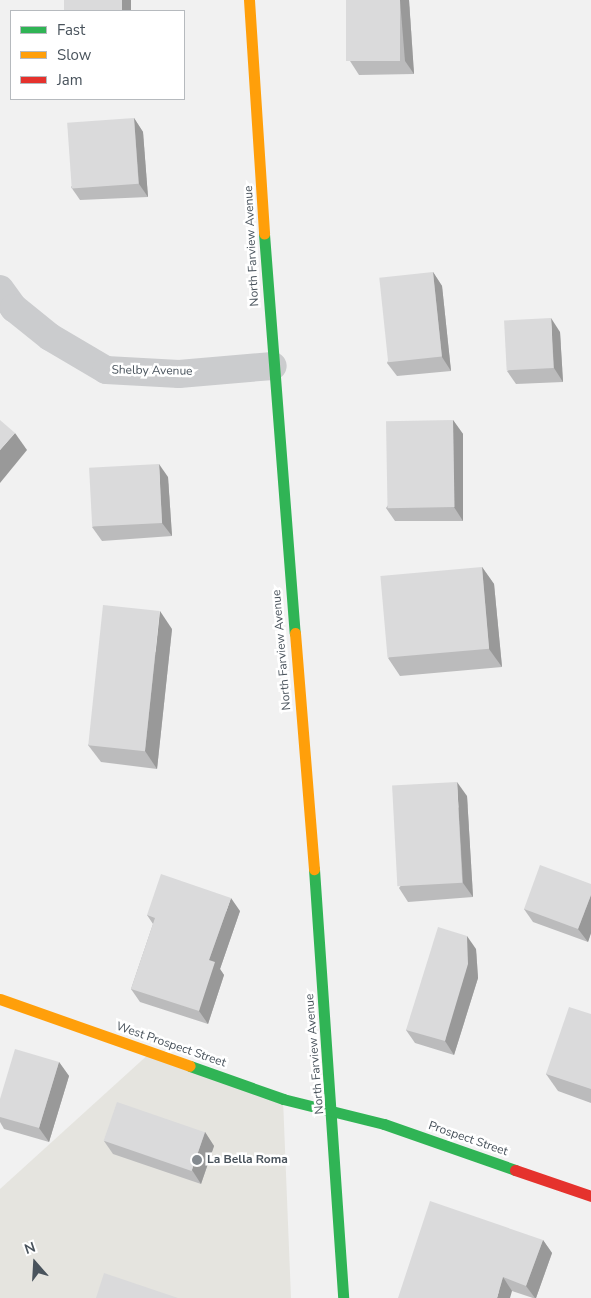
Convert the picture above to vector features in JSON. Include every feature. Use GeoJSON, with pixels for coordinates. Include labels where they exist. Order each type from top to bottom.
{"type":"FeatureCollection","features":[{"type":"Feature","properties":{"kind":"street","name":"North Farview Avenue"},"geometry":{"type":"LineString","coordinates":[[249,0],[273,366],[334,1113],[343,1298]]}},
{"type":"Feature","properties":{"kind":"street","name":"Shelby Avenue"},"geometry":{"type":"LineString","coordinates":[[0,290],[14,308],[50,337],[106,370],[180,374],[273,366]]}},
{"type":"Feature","properties":{"kind":"street","name":"West Prospect Street"},"geometry":{"type":"LineString","coordinates":[[0,999],[283,1099],[334,1113]]}},
{"type":"Feature","properties":{"kind":"street","name":"Prospect Street"},"geometry":{"type":"LineString","coordinates":[[334,1113],[384,1124],[591,1196]]}},
{"type":"Feature","properties":{"kind":"shaded area"},"geometry":{"type":"Polygon","coordinates":[[[151,1052],[283,1099],[291,1298],[0,1298],[0,1189],[151,1052]]]}},
{"type":"Feature","properties":{"kind":"building"},"geometry":{"type":"Polygon","coordinates":[[[64,0],[122,0],[122,10],[64,10],[64,0]]]}},
{"type":"Feature","properties":{"kind":"building"},"geometry":{"type":"Polygon","coordinates":[[[346,0],[400,0],[400,61],[346,61],[346,0]]]}},
{"type":"Feature","properties":{"kind":"building"},"geometry":{"type":"Polygon","coordinates":[[[134,118],[139,184],[72,189],[67,123],[134,118]]]}},
{"type":"Feature","properties":{"kind":"building"},"geometry":{"type":"Polygon","coordinates":[[[433,272],[442,357],[388,362],[379,278],[433,272]]]}},
{"type":"Feature","properties":{"kind":"building"},"geometry":{"type":"Polygon","coordinates":[[[551,318],[554,368],[507,370],[504,320],[551,318]]]}},
{"type":"Feature","properties":{"kind":"building"},"geometry":{"type":"Polygon","coordinates":[[[0,420],[15,433],[0,450],[0,420]]]}},
{"type":"Feature","properties":{"kind":"building"},"geometry":{"type":"Polygon","coordinates":[[[453,420],[455,507],[388,508],[386,421],[453,420]]]}},
{"type":"Feature","properties":{"kind":"building"},"geometry":{"type":"Polygon","coordinates":[[[159,464],[162,523],[92,527],[89,468],[159,464]]]}},
{"type":"Feature","properties":{"kind":"building"},"geometry":{"type":"Polygon","coordinates":[[[482,567],[489,649],[388,658],[380,576],[482,567]]]}},
{"type":"Feature","properties":{"kind":"building"},"geometry":{"type":"Polygon","coordinates":[[[103,605],[160,611],[145,751],[88,745],[103,605]]]}},
{"type":"Feature","properties":{"kind":"building"},"geometry":{"type":"Polygon","coordinates":[[[457,782],[462,883],[397,886],[392,785],[457,782]]]}},
{"type":"Feature","properties":{"kind":"building"},"geometry":{"type":"Polygon","coordinates":[[[540,865],[591,884],[591,895],[578,929],[524,909],[540,865]]]}},
{"type":"Feature","properties":{"kind":"building"},"geometry":{"type":"Polygon","coordinates":[[[161,874],[231,898],[209,960],[215,962],[199,1011],[131,989],[155,918],[147,915],[161,874]]]}},
{"type":"Feature","properties":{"kind":"building"},"geometry":{"type":"Polygon","coordinates":[[[438,927],[467,936],[468,964],[445,1041],[406,1030],[438,927]]]}},
{"type":"Feature","properties":{"kind":"building"},"geometry":{"type":"Polygon","coordinates":[[[569,1007],[591,1014],[591,1089],[546,1074],[569,1007]]]}},
{"type":"Feature","properties":{"kind":"building"},"geometry":{"type":"Polygon","coordinates":[[[15,1049],[59,1062],[39,1128],[0,1117],[0,1099],[15,1049]]]}},
{"type":"Feature","properties":{"kind":"building"},"geometry":{"type":"Polygon","coordinates":[[[117,1102],[205,1132],[192,1171],[104,1141],[117,1102]]]}},
{"type":"Feature","properties":{"kind":"building"},"geometry":{"type":"Polygon","coordinates":[[[430,1201],[543,1240],[526,1286],[503,1277],[497,1298],[398,1298],[430,1201]]]}},
{"type":"Feature","properties":{"kind":"building"},"geometry":{"type":"Polygon","coordinates":[[[104,1273],[178,1298],[96,1298],[104,1273]]]}},
{"type":"Feature","properties":{"kind":"traffic: fast"},"geometry":{"type":"LineString","coordinates":[[264,234],[295,633]]}},
{"type":"Feature","properties":{"kind":"traffic: fast"},"geometry":{"type":"LineString","coordinates":[[314,869],[343,1298]]}},
{"type":"Feature","properties":{"kind":"traffic: fast"},"geometry":{"type":"LineString","coordinates":[[190,1066],[283,1099],[384,1124],[515,1170]]}},
{"type":"Feature","properties":{"kind":"traffic: slow"},"geometry":{"type":"LineString","coordinates":[[249,0],[264,234]]}},
{"type":"Feature","properties":{"kind":"traffic: slow"},"geometry":{"type":"LineString","coordinates":[[295,633],[314,869]]}},
{"type":"Feature","properties":{"kind":"traffic: slow"},"geometry":{"type":"LineString","coordinates":[[0,999],[190,1066]]}},
{"type":"Feature","properties":{"kind":"traffic: jam"},"geometry":{"type":"LineString","coordinates":[[515,1170],[591,1196]]}},
{"type":"Feature","properties":{"kind":"place","name":"La Bella Roma"},"geometry":{"type":"Point","coordinates":[197,1160]}}]}
